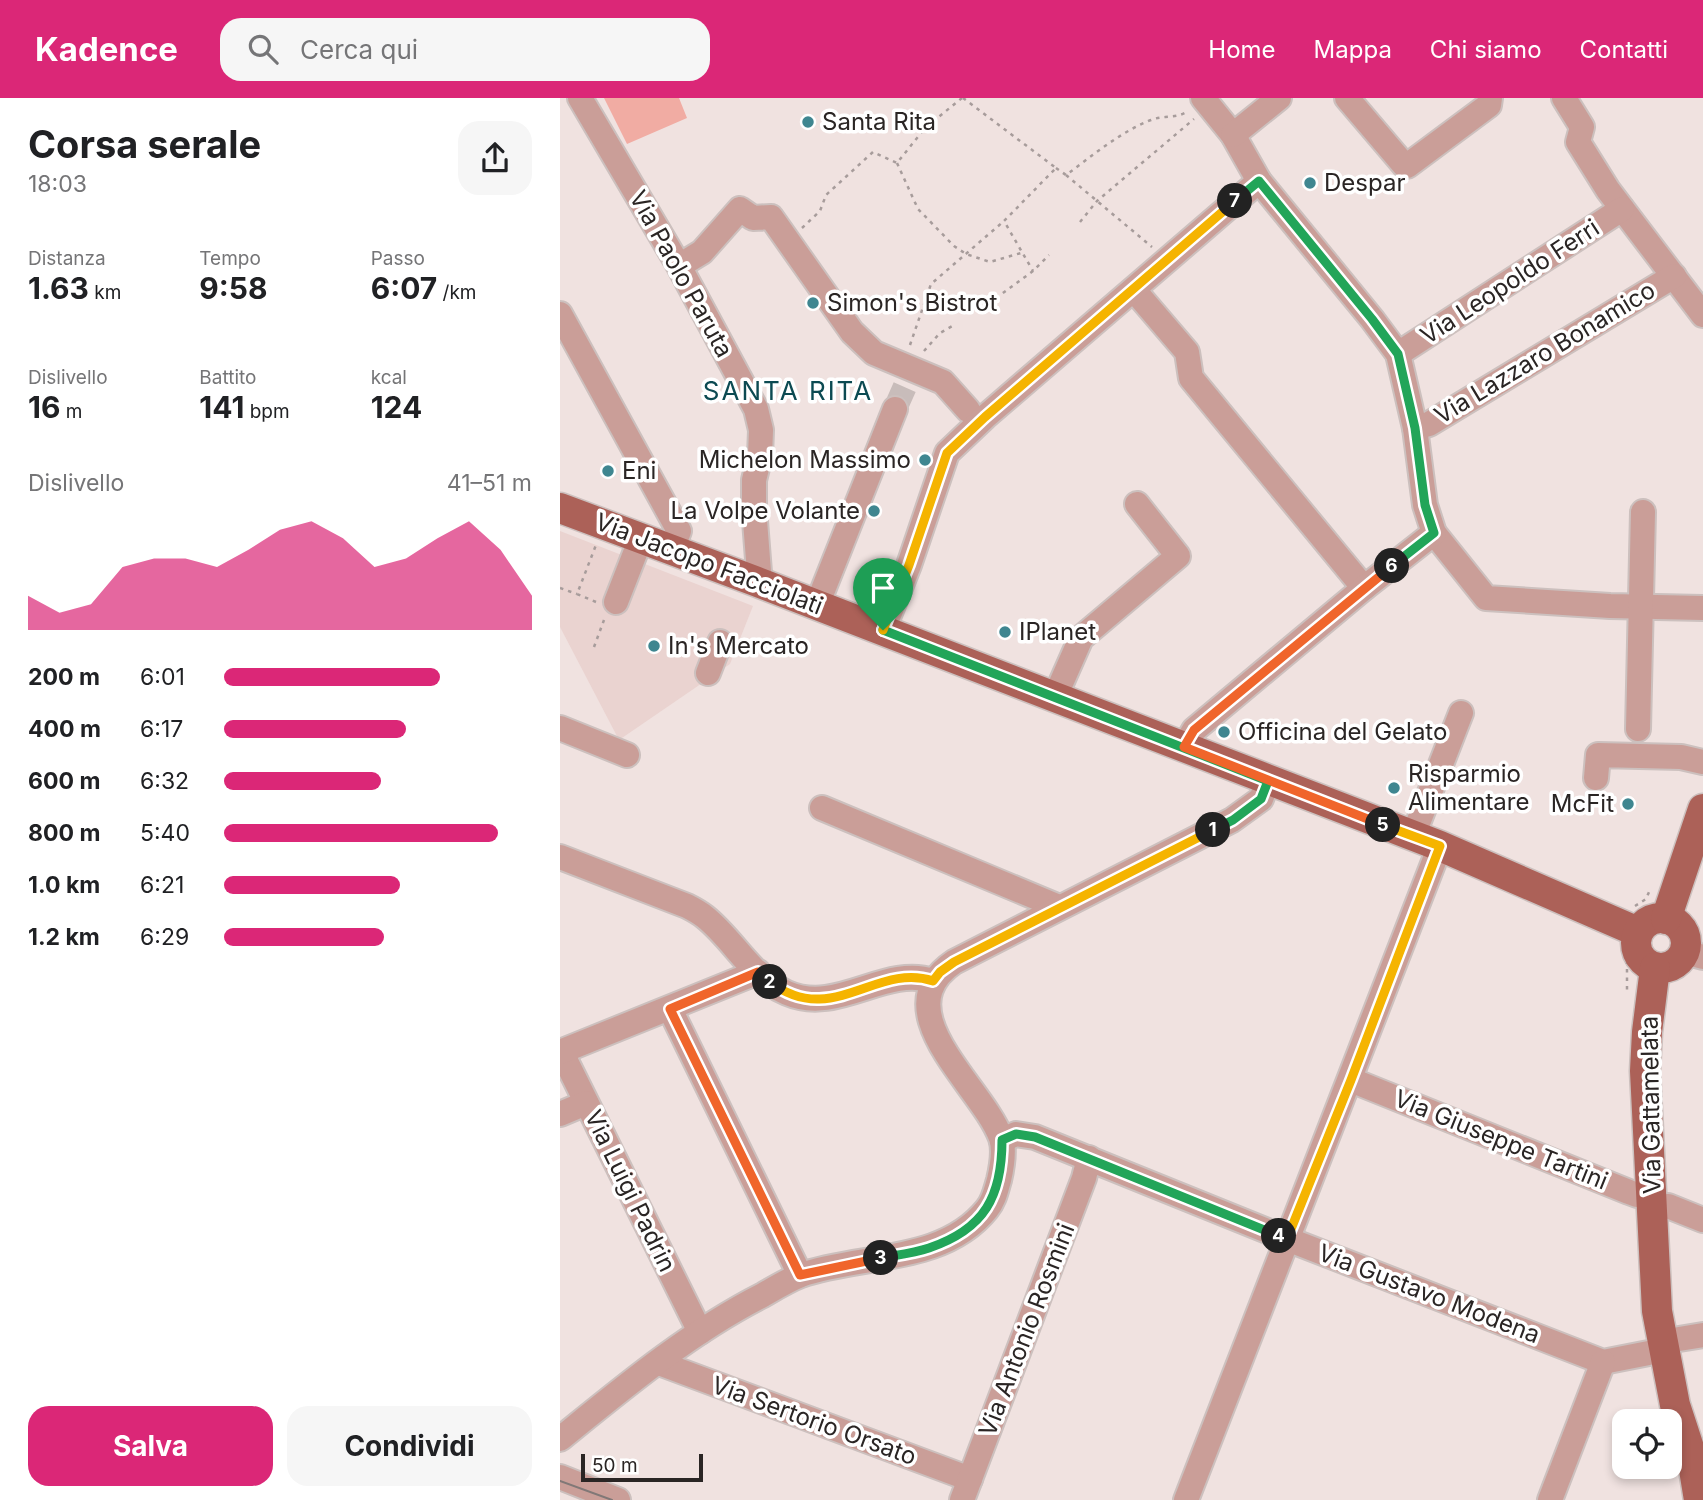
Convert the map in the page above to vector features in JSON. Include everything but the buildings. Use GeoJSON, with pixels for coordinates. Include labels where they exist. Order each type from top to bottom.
{"type":"FeatureCollection","features":[{"type":"Feature","properties":{"kind":"main road","name":"Via Jacopo Facciolati"},"geometry":{"type":"LineString","coordinates":[[560,508],[1426,841],[1630,929]]}},
{"type":"Feature","properties":{"kind":"main road"},"geometry":{"type":"LineString","coordinates":[[1666,919],[1703,809]]}},
{"type":"Feature","properties":{"kind":"main road"},"geometry":{"type":"LineString","coordinates":[[1655,919],[1666,919],[1680,927],[1694,955],[1672,965],[1655,968],[1648,965],[1638,954],[1636,939],[1630,929],[1655,919]]}},
{"type":"Feature","properties":{"kind":"main road","name":"Via Gattamelata"},"geometry":{"type":"LineString","coordinates":[[1655,968],[1647,1032],[1646,1070],[1657,1311],[1682,1341],[1675,1405],[1692,1457],[1699,1500]]}},
{"type":"Feature","properties":{"kind":"street","name":"Via Paolo Paruta"},"geometry":{"type":"LineString","coordinates":[[580,98],[680,266],[756,409],[761,430],[760,456],[754,480],[759,572],[755,581]]}},
{"type":"Feature","properties":{"kind":"street"},"geometry":{"type":"LineString","coordinates":[[1233,135],[1279,98]]}},
{"type":"Feature","properties":{"kind":"street"},"geometry":{"type":"LineString","coordinates":[[1347,98],[1407,166],[1489,105],[1490,98]]}},
{"type":"Feature","properties":{"kind":"street"},"geometry":{"type":"LineString","coordinates":[[1564,98],[1582,127],[1578,142],[1622,209],[1703,315]]}},
{"type":"Feature","properties":{"kind":"street"},"geometry":{"type":"LineString","coordinates":[[1195,109],[1233,135],[1259,181],[1398,354],[1415,428],[1425,505],[1434,533],[1486,597],[1639,607],[1703,608]]}},
{"type":"Feature","properties":{"kind":"street"},"geometry":{"type":"LineString","coordinates":[[883,630],[909,565],[947,453],[975,417],[1133,290],[1259,181]]}},
{"type":"Feature","properties":{"kind":"street"},"geometry":{"type":"LineString","coordinates":[[684,263],[702,252],[740,209],[753,218],[771,217],[852,331],[874,353],[911,371],[943,382],[975,417]]}},
{"type":"Feature","properties":{"kind":"street","name":"Via Leopoldo Ferri"},"geometry":{"type":"LineString","coordinates":[[1398,354],[1622,209]]}},
{"type":"Feature","properties":{"kind":"street","name":"Via Lazzaro Bonamico"},"geometry":{"type":"LineString","coordinates":[[1415,428],[1429,424],[1674,276]]}},
{"type":"Feature","properties":{"kind":"street"},"geometry":{"type":"LineString","coordinates":[[1133,290],[1187,352],[1191,378],[1364,588]]}},
{"type":"Feature","properties":{"kind":"street"},"geometry":{"type":"LineString","coordinates":[[560,314],[679,531],[673,550]]}},
{"type":"Feature","properties":{"kind":"street"},"geometry":{"type":"LineString","coordinates":[[952,375],[975,417]]}},
{"type":"Feature","properties":{"kind":"street"},"geometry":{"type":"LineString","coordinates":[[821,595],[895,409]]}},
{"type":"Feature","properties":{"kind":"street"},"geometry":{"type":"LineString","coordinates":[[1055,697],[1080,638],[1178,556],[1137,504]]}},
{"type":"Feature","properties":{"kind":"street"},"geometry":{"type":"LineString","coordinates":[[1637,729],[1643,512]]}},
{"type":"Feature","properties":{"kind":"street"},"geometry":{"type":"LineString","coordinates":[[1184,747],[1194,730],[1434,533]]}},
{"type":"Feature","properties":{"kind":"street"},"geometry":{"type":"LineString","coordinates":[[611,608],[641,538]]}},
{"type":"Feature","properties":{"kind":"street"},"geometry":{"type":"LineString","coordinates":[[708,673],[720,642]]}},
{"type":"Feature","properties":{"kind":"street"},"geometry":{"type":"LineString","coordinates":[[1186,1500],[1351,1080],[1426,841],[1461,713]]}},
{"type":"Feature","properties":{"kind":"street"},"geometry":{"type":"LineString","coordinates":[[560,728],[627,755]]}},
{"type":"Feature","properties":{"kind":"street"},"geometry":{"type":"LineString","coordinates":[[1596,778],[1598,755],[1692,759],[1698,743],[1703,745]]}},
{"type":"Feature","properties":{"kind":"street"},"geometry":{"type":"LineString","coordinates":[[560,1439],[700,1332],[737,1308],[800,1275],[929,1248],[966,1230],[988,1208],[995,1194],[1002,1167],[1002,1140],[984,1104],[942,1049],[928,1014],[928,997],[933,981],[954,962],[1233,820],[1261,799],[1268,781]]}},
{"type":"Feature","properties":{"kind":"street"},"geometry":{"type":"LineString","coordinates":[[822,808],[1059,907]]}},
{"type":"Feature","properties":{"kind":"street"},"geometry":{"type":"LineString","coordinates":[[560,857],[687,906],[705,917],[758,972],[781,990],[809,999],[847,995],[902,977],[922,977],[933,981]]}},
{"type":"Feature","properties":{"kind":"street"},"geometry":{"type":"LineString","coordinates":[[561,1051],[758,972]]}},
{"type":"Feature","properties":{"kind":"street"},"geometry":{"type":"LineString","coordinates":[[670,1009],[800,1275]]}},
{"type":"Feature","properties":{"kind":"street","name":"Via Luigi Padrin"},"geometry":{"type":"LineString","coordinates":[[561,1051],[700,1332]]}},
{"type":"Feature","properties":{"kind":"street","name":"Via Giuseppe Tartini"},"geometry":{"type":"LineString","coordinates":[[1351,1080],[1703,1220]]}},
{"type":"Feature","properties":{"kind":"street"},"geometry":{"type":"LineString","coordinates":[[560,1114],[586,1103]]}},
{"type":"Feature","properties":{"kind":"street","name":"Via Gustavo Modena"},"geometry":{"type":"LineString","coordinates":[[1002,1140],[1009,1136],[1025,1134],[1603,1362]]}},
{"type":"Feature","properties":{"kind":"street","name":"Via Antonio Rosmini"},"geometry":{"type":"LineString","coordinates":[[966,1489],[1065,1230],[1089,1158]]}},
{"type":"Feature","properties":{"kind":"street"},"geometry":{"type":"LineString","coordinates":[[1550,1500],[1603,1362],[1682,1341]]}},
{"type":"Feature","properties":{"kind":"street","name":"Via Sertorio Orsato"},"geometry":{"type":"LineString","coordinates":[[659,1363],[966,1489]]}},
{"type":"Feature","properties":{"kind":"street"},"geometry":{"type":"LineString","coordinates":[[560,1477],[618,1500]]}},
{"type":"Feature","properties":{"kind":"path"},"geometry":{"type":"LineString","coordinates":[[897,163],[925,128],[962,98],[1056,167],[1168,260]]}},
{"type":"Feature","properties":{"kind":"path"},"geometry":{"type":"LineString","coordinates":[[1066,175],[1152,119],[1183,115],[1195,109]]}},
{"type":"Feature","properties":{"kind":"path"},"geometry":{"type":"LineString","coordinates":[[1080,222],[1097,201],[1195,109]]}},
{"type":"Feature","properties":{"kind":"path"},"geometry":{"type":"LineString","coordinates":[[789,240],[820,211],[826,195],[873,152],[897,163],[918,209],[954,246],[966,254],[990,262],[1023,253]]}},
{"type":"Feature","properties":{"kind":"path"},"geometry":{"type":"LineString","coordinates":[[911,371],[907,352],[931,284],[1004,221],[1056,167]]}},
{"type":"Feature","properties":{"kind":"path"},"geometry":{"type":"LineString","coordinates":[[1004,221],[1033,271]]}},
{"type":"Feature","properties":{"kind":"path"},"geometry":{"type":"LineString","coordinates":[[996,298],[1033,271],[1049,255]]}},
{"type":"Feature","properties":{"kind":"path"},"geometry":{"type":"LineString","coordinates":[[911,371],[916,359],[940,333],[954,325]]}},
{"type":"Feature","properties":{"kind":"path"},"geometry":{"type":"LineString","coordinates":[[560,588],[577,594]]}},
{"type":"Feature","properties":{"kind":"path"},"geometry":{"type":"LineString","coordinates":[[594,647],[611,608]]}},
{"type":"Feature","properties":{"kind":"path"},"geometry":{"type":"LineString","coordinates":[[603,624],[608,626]]}},
{"type":"Feature","properties":{"kind":"path"},"geometry":{"type":"LineString","coordinates":[[1627,995],[1630,929],[1639,905],[1650,890]]}},
{"type":"Feature","properties":{"kind":"shaded area"},"geometry":{"type":"Polygon","coordinates":[[[604,98],[679,98],[687,118],[627,144],[604,98]]]}},
{"type":"Feature","properties":{"kind":"shaded area","name":"In's Mercato"},"geometry":{"type":"Polygon","coordinates":[[[560,531],[753,606],[730,664],[619,740],[560,627],[560,531]]]}},
{"type":"Feature","properties":{"kind":"tunnel"},"geometry":{"type":"LineString","coordinates":[[895,409],[910,375]]}},
{"type":"Feature","properties":{"kind":"tram line"},"geometry":{"type":"LineString","coordinates":[[560,1481],[612,1500]]}},
{"type":"Feature","properties":{"kind":"place","name":"Santa Rita"},"geometry":{"type":"Point","coordinates":[808,122]}},
{"type":"Feature","properties":{"kind":"place","name":"Despar"},"geometry":{"type":"Point","coordinates":[1310,183]}},
{"type":"Feature","properties":{"kind":"place","name":"Simon's Bistrot"},"geometry":{"type":"Point","coordinates":[813,303]}},
{"type":"Feature","properties":{"kind":"place","name":"Michelon Massimo"},"geometry":{"type":"Point","coordinates":[925,460]}},
{"type":"Feature","properties":{"kind":"place","name":"Eni"},"geometry":{"type":"Point","coordinates":[608,471]}},
{"type":"Feature","properties":{"kind":"place","name":"La Volpe Volante"},"geometry":{"type":"Point","coordinates":[874,511]}},
{"type":"Feature","properties":{"kind":"place","name":"IPlanet"},"geometry":{"type":"Point","coordinates":[1005,632]}},
{"type":"Feature","properties":{"kind":"place","name":"In's Mercato"},"geometry":{"type":"Point","coordinates":[654,646]}},
{"type":"Feature","properties":{"kind":"place","name":"Officina del Gelato"},"geometry":{"type":"Point","coordinates":[1224,732]}},
{"type":"Feature","properties":{"kind":"place","name":"Risparmio Alimentare"},"geometry":{"type":"Point","coordinates":[1394,788]}},
{"type":"Feature","properties":{"kind":"place","name":"McFit"},"geometry":{"type":"Point","coordinates":[1628,804]}},
{"type":"Feature","properties":{"kind":"district","name":"SANTA RITA"},"geometry":{"type":"Point","coordinates":[788,391]}},
{"type":"Feature","properties":{"kind":"route"},"geometry":{"type":"LineString","coordinates":[[1259,181],[1398,354],[1415,428],[1425,505],[1434,533],[1194,730],[1184,747],[1440,846],[1287,1239],[1035,1137],[1016,1134],[1002,1140],[1002,1167],[995,1194],[988,1208],[966,1230],[929,1248],[800,1275],[670,1009],[758,972],[781,990],[809,999],[847,995],[902,977],[922,977],[933,981],[954,962],[1233,820],[1261,799],[1268,781],[883,630],[909,565],[947,453],[985,417],[1259,181]]}}]}
